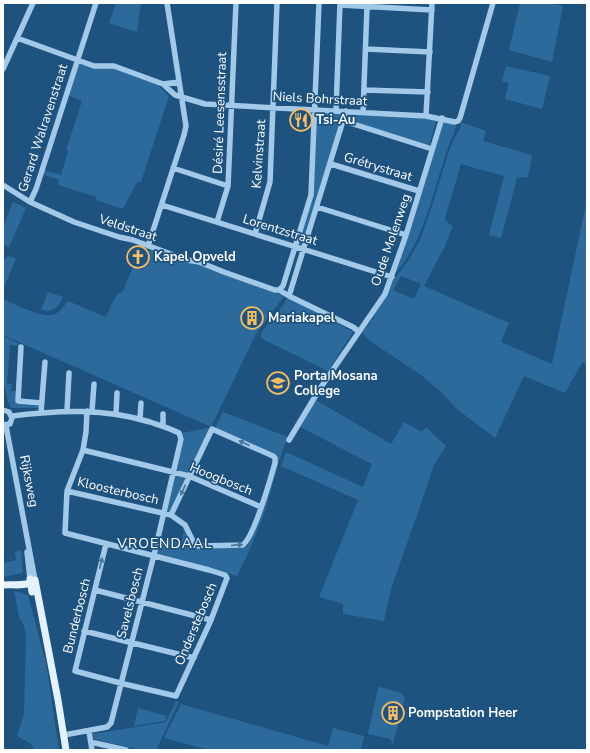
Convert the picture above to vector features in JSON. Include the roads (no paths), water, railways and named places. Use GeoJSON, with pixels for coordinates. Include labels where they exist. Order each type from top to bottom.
{"type":"FeatureCollection","features":[{"type":"Feature","properties":{"kind":"main road"},"geometry":{"type":"LineString","coordinates":[[7,584],[32,581]]}},
{"type":"Feature","properties":{"kind":"main road","name":"Rijksweg"},"geometry":{"type":"LineString","coordinates":[[32,581],[45,627],[66,750]]}},
{"type":"Feature","properties":{"kind":"street"},"geometry":{"type":"LineString","coordinates":[[3,69],[33,3]]}},
{"type":"Feature","properties":{"kind":"street","name":"Gerard Walravenstraat"},"geometry":{"type":"LineString","coordinates":[[30,202],[36,189],[96,3]]}},
{"type":"Feature","properties":{"kind":"street"},"geometry":{"type":"LineString","coordinates":[[148,246],[185,129],[182,97],[167,3]]}},
{"type":"Feature","properties":{"kind":"street","name":"Désiré Leesensstraat"},"geometry":{"type":"LineString","coordinates":[[217,222],[228,186],[236,3]]}},
{"type":"Feature","properties":{"kind":"street","name":"Kelvinstraat"},"geometry":{"type":"LineString","coordinates":[[255,234],[270,182],[278,3]]}},
{"type":"Feature","properties":{"kind":"street"},"geometry":{"type":"LineString","coordinates":[[279,290],[283,286],[311,195],[319,3]]}},
{"type":"Feature","properties":{"kind":"street"},"geometry":{"type":"LineString","coordinates":[[426,116],[432,3]]}},
{"type":"Feature","properties":{"kind":"street","name":"Niels Bohrstraat"},"geometry":{"type":"LineString","coordinates":[[163,84],[175,95],[205,104],[426,116],[457,121],[460,118],[493,3]]}},
{"type":"Feature","properties":{"kind":"street"},"geometry":{"type":"LineString","coordinates":[[336,111],[340,4],[368,7],[387,5],[432,10]]}},
{"type":"Feature","properties":{"kind":"street"},"geometry":{"type":"LineString","coordinates":[[363,112],[368,7]]}},
{"type":"Feature","properties":{"kind":"street"},"geometry":{"type":"LineString","coordinates":[[17,38],[94,66],[114,66],[163,84],[179,82]]}},
{"type":"Feature","properties":{"kind":"street"},"geometry":{"type":"LineString","coordinates":[[366,49],[430,52]]}},
{"type":"Feature","properties":{"kind":"street"},"geometry":{"type":"LineString","coordinates":[[364,90],[428,92]]}},
{"type":"Feature","properties":{"kind":"street"},"geometry":{"type":"LineString","coordinates":[[289,296],[344,122],[346,111]]}},
{"type":"Feature","properties":{"kind":"street","name":"Oude Molenweg"},"geometry":{"type":"LineString","coordinates":[[289,440],[309,405],[358,331],[385,294],[406,235],[442,118]]}},
{"type":"Feature","properties":{"kind":"street"},"geometry":{"type":"LineString","coordinates":[[344,122],[432,149]]}},
{"type":"Feature","properties":{"kind":"street","name":"Grétrystraat"},"geometry":{"type":"LineString","coordinates":[[331,164],[419,190]]}},
{"type":"Feature","properties":{"kind":"street"},"geometry":{"type":"LineString","coordinates":[[173,168],[228,186]]}},
{"type":"Feature","properties":{"kind":"street","name":"Veldstraat"},"geometry":{"type":"LineString","coordinates":[[3,185],[30,202],[74,222],[187,260],[199,262],[275,290],[279,290],[280,292],[353,327],[358,331]]}},
{"type":"Feature","properties":{"kind":"street","name":"Lorentzstraat"},"geometry":{"type":"LineString","coordinates":[[162,205],[392,277]]}},
{"type":"Feature","properties":{"kind":"street"},"geometry":{"type":"LineString","coordinates":[[317,207],[406,235]]}},
{"type":"Feature","properties":{"kind":"street"},"geometry":{"type":"LineString","coordinates":[[21,347],[18,401],[42,403]]}},
{"type":"Feature","properties":{"kind":"street"},"geometry":{"type":"LineString","coordinates":[[42,412],[45,362]]}},
{"type":"Feature","properties":{"kind":"street"},"geometry":{"type":"LineString","coordinates":[[67,411],[69,374]]}},
{"type":"Feature","properties":{"kind":"street"},"geometry":{"type":"LineString","coordinates":[[67,491],[83,450],[94,384]]}},
{"type":"Feature","properties":{"kind":"street"},"geometry":{"type":"LineString","coordinates":[[116,414],[117,393]]}},
{"type":"Feature","properties":{"kind":"street"},"geometry":{"type":"LineString","coordinates":[[140,419],[141,403]]}},
{"type":"Feature","properties":{"kind":"street"},"geometry":{"type":"LineString","coordinates":[[3,410],[9,412],[12,416],[11,423],[4,426]]}},
{"type":"Feature","properties":{"kind":"street","name":"Savelsbosch"},"geometry":{"type":"LineString","coordinates":[[12,416],[42,412],[67,411],[90,411],[116,414],[140,419],[176,431],[179,433],[181,439],[154,555],[109,726],[64,735]]}},
{"type":"Feature","properties":{"kind":"street"},"geometry":{"type":"LineString","coordinates":[[162,426],[163,414]]}},
{"type":"Feature","properties":{"kind":"street","name":"Rijksweg"},"geometry":{"type":"LineString","coordinates":[[4,426],[28,542],[32,581]]}},
{"type":"Feature","properties":{"kind":"street"},"geometry":{"type":"LineString","coordinates":[[212,429],[275,458],[275,463],[261,507],[249,536],[243,545],[198,546],[194,543],[185,525],[171,515],[212,429]]}},
{"type":"Feature","properties":{"kind":"street","name":"Hoogbosch"},"geometry":{"type":"LineString","coordinates":[[83,450],[189,476],[261,507]]}},
{"type":"Feature","properties":{"kind":"street","name":"Kloosterbosch"},"geometry":{"type":"LineString","coordinates":[[67,491],[171,515]]}},
{"type":"Feature","properties":{"kind":"street","name":"Onderstebosch"},"geometry":{"type":"LineString","coordinates":[[67,491],[65,533],[154,555],[226,575],[227,578],[211,620],[177,696],[120,683]]}},
{"type":"Feature","properties":{"kind":"street","name":"Bunderbosch"},"geometry":{"type":"LineString","coordinates":[[106,544],[75,669],[76,672],[120,683]]}},
{"type":"Feature","properties":{"kind":"street"},"geometry":{"type":"LineString","coordinates":[[94,590],[211,620]]}},
{"type":"Feature","properties":{"kind":"street"},"geometry":{"type":"LineString","coordinates":[[84,631],[194,658]]}},
{"type":"Feature","properties":{"kind":"street"},"geometry":{"type":"LineString","coordinates":[[89,731],[92,750]]}},
{"type":"Feature","properties":{"kind":"street"},"geometry":{"type":"LineString","coordinates":[[91,743],[126,750]]}},
{"type":"Feature","properties":{"kind":"place","name":"Tsi-Au"},"geometry":{"type":"Point","coordinates":[301,120]}},
{"type":"Feature","properties":{"kind":"place","name":"Kapel Opveld"},"geometry":{"type":"Point","coordinates":[138,257]}},
{"type":"Feature","properties":{"kind":"place","name":"Mariakapel"},"geometry":{"type":"Point","coordinates":[252,318]}},
{"type":"Feature","properties":{"kind":"place","name":"Porta Mosana College"},"geometry":{"type":"Point","coordinates":[278,383]}},
{"type":"Feature","properties":{"kind":"place","name":"Pompstation Heer"},"geometry":{"type":"Point","coordinates":[393,713]}},
{"type":"Feature","properties":{"kind":"district","name":"VROENDAAL"},"geometry":{"type":"Point","coordinates":[165,543]}}]}
